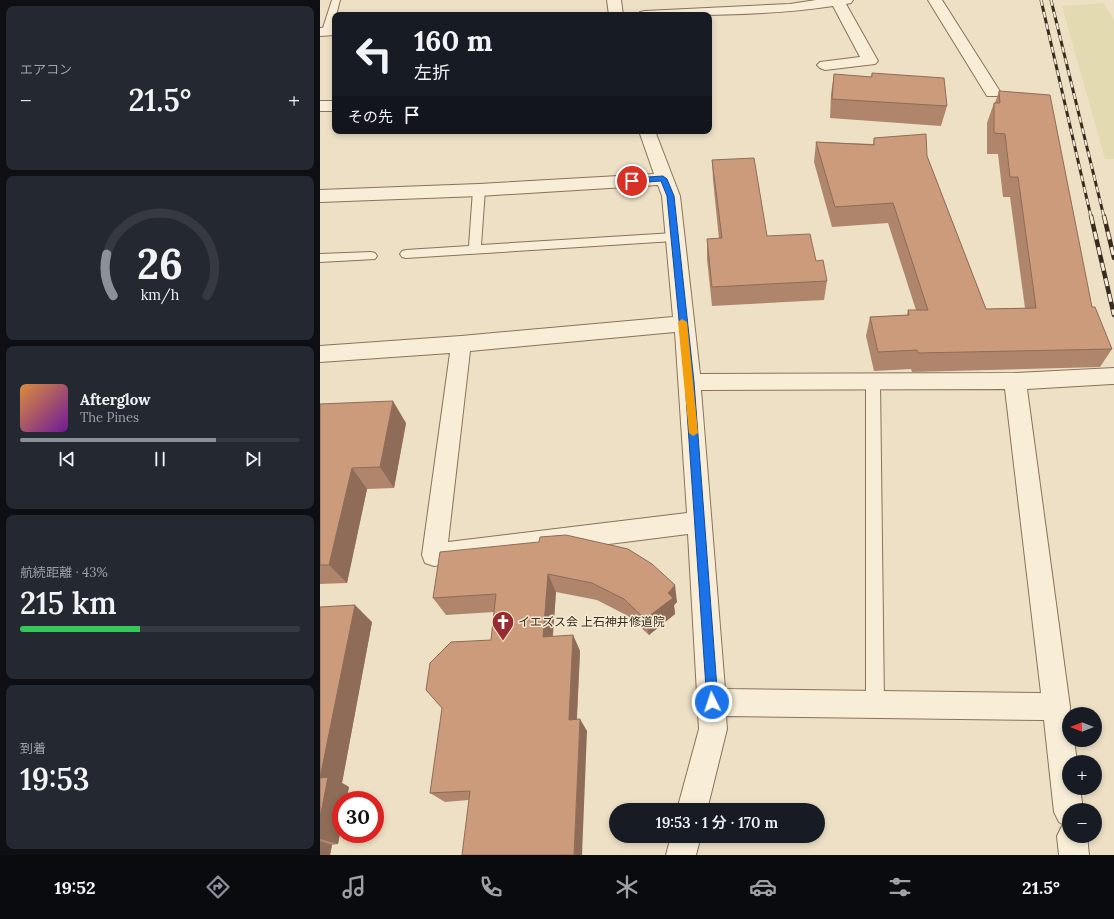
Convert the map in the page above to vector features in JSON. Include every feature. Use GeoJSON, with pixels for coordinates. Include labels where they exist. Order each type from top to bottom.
{"type":"FeatureCollection","features":[{"type":"Feature","properties":{"kind":"street"},"geometry":{"type":"LineString","coordinates":[[614,0],[616,12]]}},
{"type":"Feature","properties":{"kind":"street"},"geometry":{"type":"LineString","coordinates":[[707,12],[790,8],[840,0],[870,61],[826,65]]}},
{"type":"Feature","properties":{"kind":"street"},"geometry":{"type":"LineString","coordinates":[[935,0],[994,93]]}},
{"type":"Feature","properties":{"kind":"street"},"geometry":{"type":"LineString","coordinates":[[320,106],[332,106]]}},
{"type":"Feature","properties":{"kind":"street"},"geometry":{"type":"LineString","coordinates":[[648,134],[663,179],[671,196],[690,382],[700,522],[713,729],[694,803]]}},
{"type":"Feature","properties":{"kind":"street"},"geometry":{"type":"LineString","coordinates":[[320,196],[479,190],[663,179]]}},
{"type":"Feature","properties":{"kind":"street"},"geometry":{"type":"LineString","coordinates":[[320,354],[461,344],[683,324]]}},
{"type":"Feature","properties":{"kind":"street"},"geometry":{"type":"LineString","coordinates":[[461,344],[434,555],[700,522]]}},
{"type":"Feature","properties":{"kind":"street"},"geometry":{"type":"LineString","coordinates":[[690,382],[1015,381],[1112,376]]}},
{"type":"Feature","properties":{"kind":"street"},"geometry":{"type":"LineString","coordinates":[[1015,381],[1068,803]]}},
{"type":"Feature","properties":{"kind":"street"},"geometry":{"type":"LineString","coordinates":[[712,702],[1056,707]]}},
{"type":"Feature","properties":{"kind":"street"},"geometry":{"type":"LineString","coordinates":[[681,855],[684,843]]}},
{"type":"Feature","properties":{"kind":"street"},"geometry":{"type":"LineString","coordinates":[[1073,843],[1074,855]]}},
{"type":"Feature","properties":{"kind":"lane"},"geometry":{"type":"LineString","coordinates":[[333,12],[336,0]]}},
{"type":"Feature","properties":{"kind":"lane"},"geometry":{"type":"LineString","coordinates":[[327,31],[332,14]]}},
{"type":"Feature","properties":{"kind":"lane"},"geometry":{"type":"LineString","coordinates":[[474,250],[479,190]]}},
{"type":"Feature","properties":{"kind":"lane"},"geometry":{"type":"LineString","coordinates":[[406,254],[674,237]]}},
{"type":"Feature","properties":{"kind":"lane"},"geometry":{"type":"LineString","coordinates":[[320,258],[371,256]]}},
{"type":"Feature","properties":{"kind":"lane"},"geometry":{"type":"LineString","coordinates":[[873,382],[875,704]]}},
{"type":"Feature","properties":{"kind":"shaded area"},"geometry":{"type":"Polygon","coordinates":[[[1103,3],[1114,20],[1114,159],[1105,159],[1062,6],[1103,3]]]}},
{"type":"Feature","properties":{"kind":"building"},"geometry":{"type":"Polygon","coordinates":[[[872,73],[944,78],[947,106],[832,99],[834,74],[872,77],[872,73]]]}},
{"type":"Feature","properties":{"kind":"building"},"geometry":{"type":"Polygon","coordinates":[[[999,91],[1050,95],[1092,307],[1095,307],[1112,349],[918,353],[917,350],[878,352],[870,317],[909,315],[908,310],[928,310],[893,203],[835,207],[816,142],[874,145],[874,138],[926,134],[927,156],[986,309],[1036,308],[1018,177],[1010,177],[1005,134],[994,133],[994,103],[1000,103],[999,91]]]}},
{"type":"Feature","properties":{"kind":"building"},"geometry":{"type":"Polygon","coordinates":[[[754,158],[767,236],[810,234],[816,261],[823,260],[827,281],[712,287],[707,239],[722,238],[712,160],[754,158]]]}},
{"type":"Feature","properties":{"kind":"building"},"geometry":{"type":"Polygon","coordinates":[[[393,401],[380,467],[352,468],[329,565],[320,565],[320,404],[393,401]]]}},
{"type":"Feature","properties":{"kind":"building"},"geometry":{"type":"Polygon","coordinates":[[[566,535],[628,549],[652,564],[675,585],[668,593],[673,598],[645,619],[624,599],[592,583],[548,574],[543,637],[573,635],[569,720],[580,719],[574,855],[462,855],[470,791],[430,793],[442,708],[426,690],[430,663],[451,642],[491,640],[496,594],[433,598],[440,552],[539,542],[540,537],[566,535]]]}},
{"type":"Feature","properties":{"kind":"building"},"geometry":{"type":"Polygon","coordinates":[[[355,605],[320,778],[320,607],[355,605]]]}},
{"type":"Feature","properties":{"kind":"building"},"geometry":{"type":"Polygon","coordinates":[[[328,777],[320,818],[320,778],[328,777]]]}},
{"type":"Feature","properties":{"kind":"railway"},"geometry":{"type":"LineString","coordinates":[[1041,0],[1091,217]]}},
{"type":"Feature","properties":{"kind":"railway"},"geometry":{"type":"LineString","coordinates":[[1051,0],[1104,217]]}},
{"type":"Feature","properties":{"kind":"railway"},"geometry":{"type":"LineString","coordinates":[[1091,216],[1114,315]]}},
{"type":"Feature","properties":{"kind":"railway"},"geometry":{"type":"LineString","coordinates":[[1104,216],[1114,258]]}},
{"type":"Feature","properties":{"kind":"slow traffic"},"geometry":{"type":"LineString","coordinates":[[682,322],[690,382],[693,433]]}},
{"type":"Feature","properties":{"kind":"place","name":"イエズス会 上石神井修道院"},"geometry":{"type":"Point","coordinates":[503,642]}},
{"type":"Feature","properties":{"kind":"route"},"geometry":{"type":"LineString","coordinates":[[632,181],[663,179],[671,196],[690,382],[712,702]]}}]}
